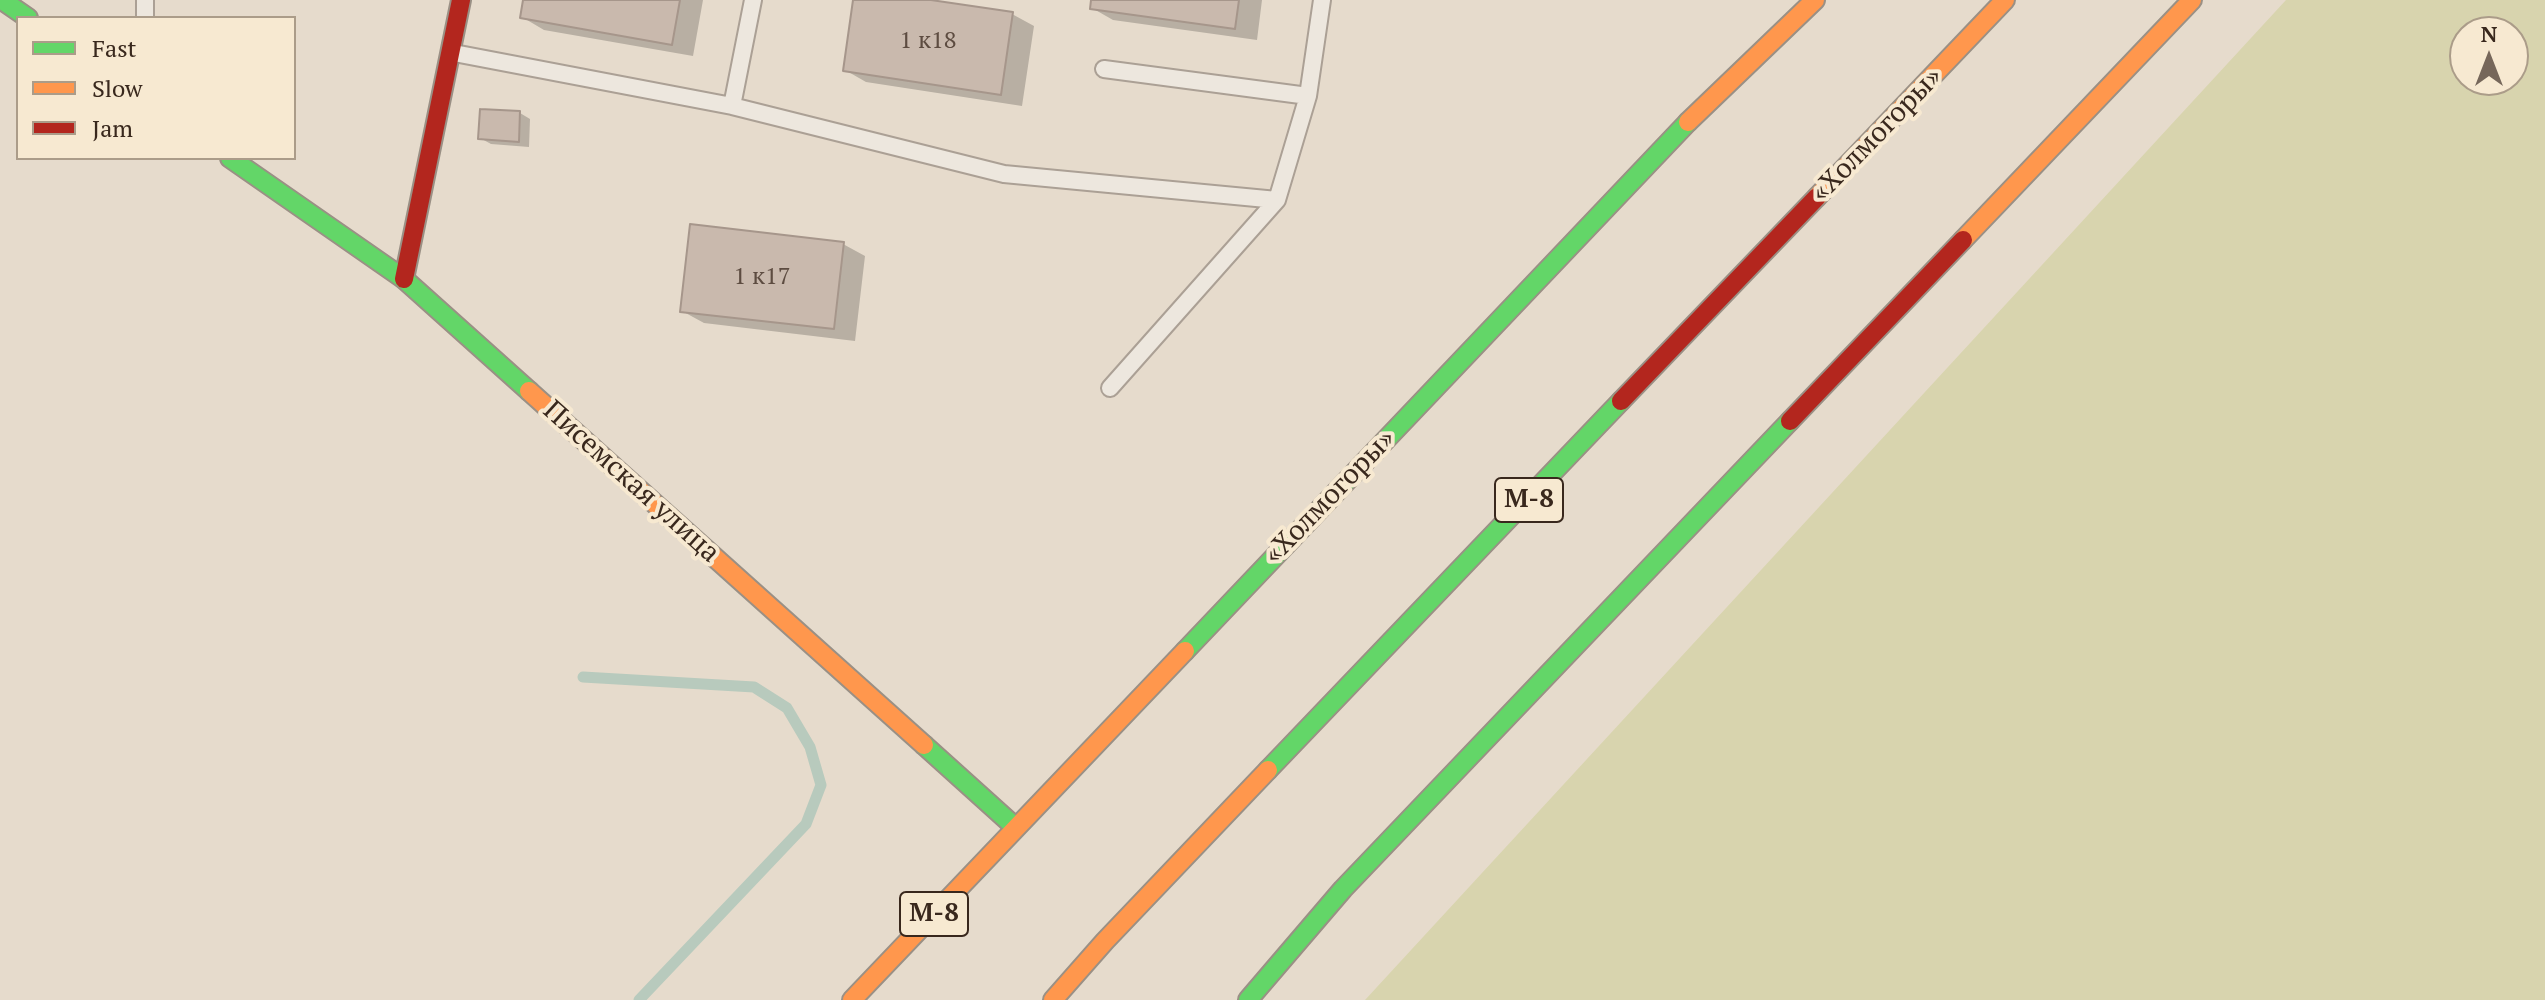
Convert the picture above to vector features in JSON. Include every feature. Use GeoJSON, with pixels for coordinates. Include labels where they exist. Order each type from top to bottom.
{"type":"FeatureCollection","features":[{"type":"Feature","properties":{"kind":"main road"},"geometry":{"type":"LineString","coordinates":[[2,0],[25,16]]}},
{"type":"Feature","properties":{"kind":"main road","name":"«Холмогоры»"},"geometry":{"type":"LineString","coordinates":[[852,1000],[1690,120],[1815,0]]}},
{"type":"Feature","properties":{"kind":"main road","name":"«Холмогоры»"},"geometry":{"type":"LineString","coordinates":[[1053,1000],[1105,941],[2005,0]]}},
{"type":"Feature","properties":{"kind":"main road"},"geometry":{"type":"LineString","coordinates":[[1248,1000],[1343,889],[2192,0]]}},
{"type":"Feature","properties":{"kind":"main road"},"geometry":{"type":"LineString","coordinates":[[404,279],[460,4]]}},
{"type":"Feature","properties":{"kind":"main road","name":"Писемская улица"},"geometry":{"type":"LineString","coordinates":[[233,160],[404,279],[1015,827]]}},
{"type":"Feature","properties":{"kind":"lane"},"geometry":{"type":"LineString","coordinates":[[732,106],[753,0]]}},
{"type":"Feature","properties":{"kind":"lane"},"geometry":{"type":"LineString","coordinates":[[1110,388],[1277,200],[1308,96],[1322,0]]}},
{"type":"Feature","properties":{"kind":"lane"},"geometry":{"type":"LineString","coordinates":[[452,52],[732,106],[1004,174],[1277,200]]}},
{"type":"Feature","properties":{"kind":"lane"},"geometry":{"type":"LineString","coordinates":[[1104,69],[1308,96]]}},
{"type":"Feature","properties":{"kind":"shaded area"},"geometry":{"type":"Polygon","coordinates":[[[2286,0],[2545,0],[2545,1000],[1365,1000],[2286,0]]]}},
{"type":"Feature","properties":{"kind":"building"},"geometry":{"type":"Polygon","coordinates":[[[523,0],[680,0],[672,45],[520,18],[523,0]]]}},
{"type":"Feature","properties":{"kind":"building"},"geometry":{"type":"Polygon","coordinates":[[[853,0],[931,0],[1013,12],[1001,95],[843,71],[853,0]]]}},
{"type":"Feature","properties":{"kind":"building"},"geometry":{"type":"Polygon","coordinates":[[[1091,0],[1239,0],[1235,29],[1090,9],[1091,0]]]}},
{"type":"Feature","properties":{"kind":"building"},"geometry":{"type":"Polygon","coordinates":[[[480,109],[520,111],[519,142],[478,139],[480,109]]]}},
{"type":"Feature","properties":{"kind":"building"},"geometry":{"type":"Polygon","coordinates":[[[690,224],[844,242],[834,329],[680,312],[690,224]]]}},
{"type":"Feature","properties":{"kind":"waterway"},"geometry":{"type":"LineString","coordinates":[[583,677],[754,687],[787,708],[810,747],[821,785],[806,824],[639,1000]]}},
{"type":"Feature","properties":{"kind":"traffic: fast"},"geometry":{"type":"LineString","coordinates":[[2,0],[25,16]]}},
{"type":"Feature","properties":{"kind":"traffic: fast"},"geometry":{"type":"LineString","coordinates":[[1185,651],[1688,122]]}},
{"type":"Feature","properties":{"kind":"traffic: fast"},"geometry":{"type":"LineString","coordinates":[[233,160],[404,279],[529,391]]}},
{"type":"Feature","properties":{"kind":"traffic: fast"},"geometry":{"type":"LineString","coordinates":[[1268,770],[1621,401]]}},
{"type":"Feature","properties":{"kind":"traffic: fast"},"geometry":{"type":"LineString","coordinates":[[1248,1000],[1343,889],[1790,421]]}},
{"type":"Feature","properties":{"kind":"traffic: fast"},"geometry":{"type":"LineString","coordinates":[[924,745],[1015,827]]}},
{"type":"Feature","properties":{"kind":"traffic: slow"},"geometry":{"type":"LineString","coordinates":[[1688,122],[1815,0]]}},
{"type":"Feature","properties":{"kind":"traffic: slow"},"geometry":{"type":"LineString","coordinates":[[1817,197],[2005,0]]}},
{"type":"Feature","properties":{"kind":"traffic: slow"},"geometry":{"type":"LineString","coordinates":[[1963,240],[2192,0]]}},
{"type":"Feature","properties":{"kind":"traffic: slow"},"geometry":{"type":"LineString","coordinates":[[529,391],[924,745]]}},
{"type":"Feature","properties":{"kind":"traffic: slow"},"geometry":{"type":"LineString","coordinates":[[852,1000],[1185,651]]}},
{"type":"Feature","properties":{"kind":"traffic: slow"},"geometry":{"type":"LineString","coordinates":[[1053,1000],[1268,770]]}},
{"type":"Feature","properties":{"kind":"traffic: jam"},"geometry":{"type":"LineString","coordinates":[[404,279],[461,0]]}},
{"type":"Feature","properties":{"kind":"traffic: jam"},"geometry":{"type":"LineString","coordinates":[[1621,401],[1817,197]]}},
{"type":"Feature","properties":{"kind":"traffic: jam"},"geometry":{"type":"LineString","coordinates":[[1790,421],[1963,240]]}}]}
